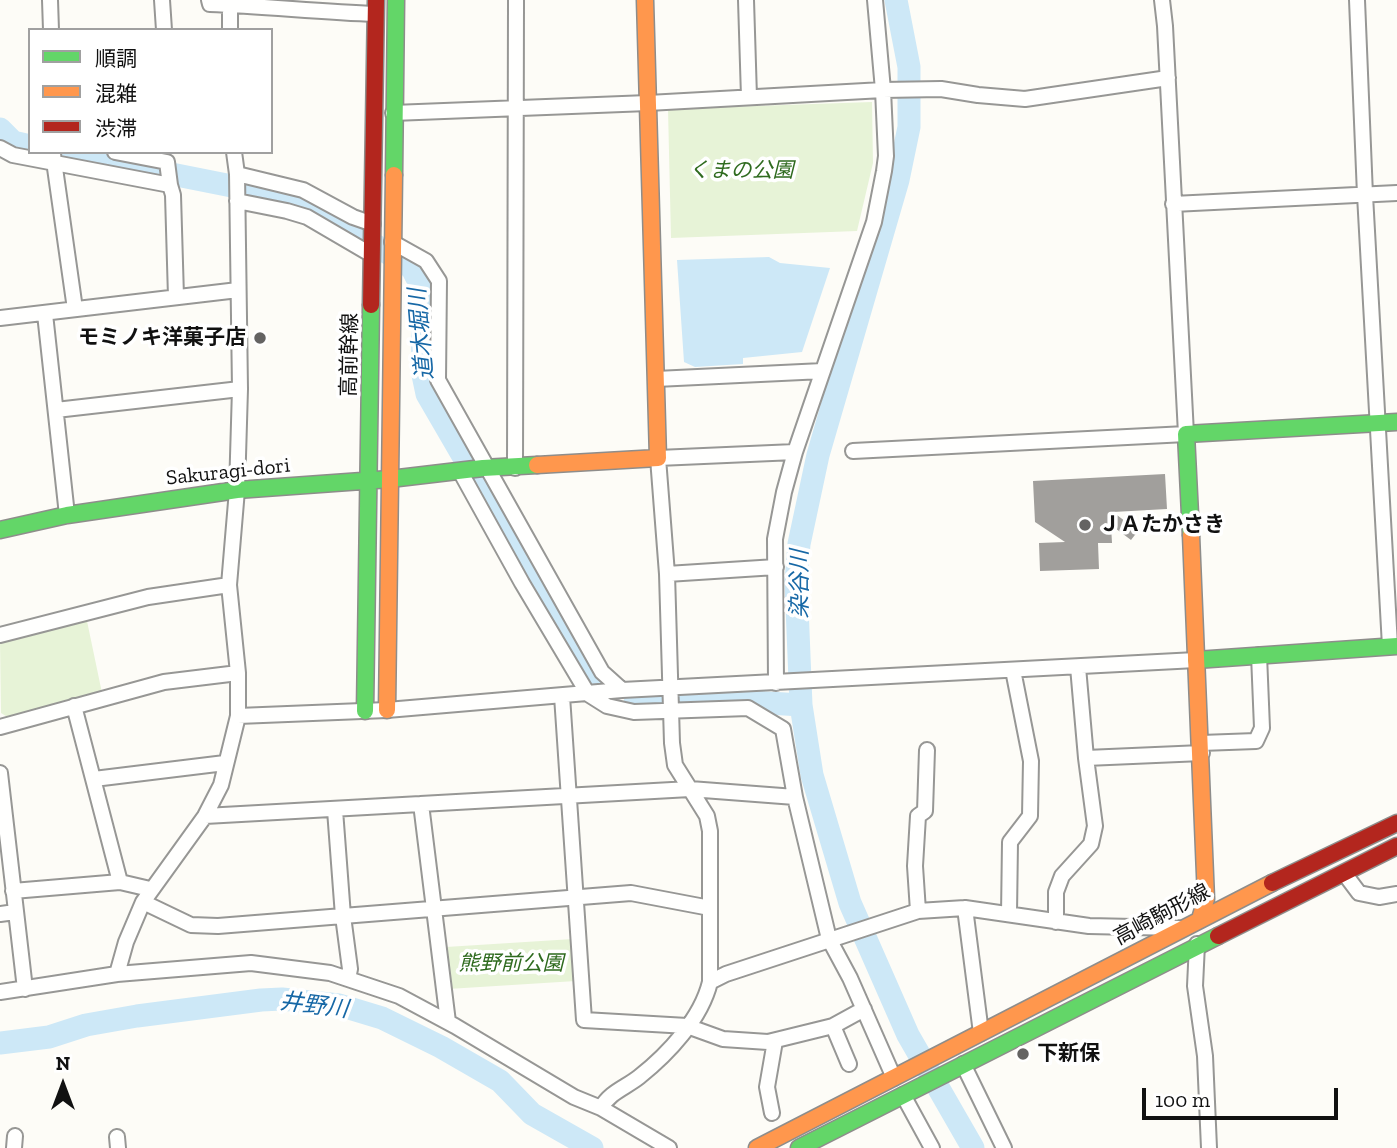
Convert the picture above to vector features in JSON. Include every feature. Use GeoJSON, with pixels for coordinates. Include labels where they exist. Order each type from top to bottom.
{"type":"FeatureCollection","features":[{"type":"Feature","properties":{"kind":"street"},"geometry":{"type":"LineString","coordinates":[[50,0],[51,28]]}},
{"type":"Feature","properties":{"kind":"street"},"geometry":{"type":"LineString","coordinates":[[162,0],[164,28]]}},
{"type":"Feature","properties":{"kind":"street"},"geometry":{"type":"LineString","coordinates":[[209,0],[209,4],[280,4],[320,13],[354,7],[376,7]]}},
{"type":"Feature","properties":{"kind":"street","name":"高前幹線"},"geometry":{"type":"LineString","coordinates":[[387,710],[396,0]]}},
{"type":"Feature","properties":{"kind":"street"},"geometry":{"type":"LineString","coordinates":[[515,468],[516,0]]}},
{"type":"Feature","properties":{"kind":"street"},"geometry":{"type":"LineString","coordinates":[[601,1108],[608,1097],[637,1078],[670,1049],[706,996],[710,982],[710,831],[707,816],[676,765],[671,700],[667,574],[658,458],[645,0]]}},
{"type":"Feature","properties":{"kind":"street"},"geometry":{"type":"LineString","coordinates":[[746,0],[749,97]]}},
{"type":"Feature","properties":{"kind":"street"},"geometry":{"type":"LineString","coordinates":[[779,683],[775,539],[795,452],[874,222],[886,156],[885,90],[875,0]]}},
{"type":"Feature","properties":{"kind":"street"},"geometry":{"type":"LineString","coordinates":[[1162,0],[1201,748],[1206,899],[1196,949],[1195,986],[1205,1056],[1209,1148]]}},
{"type":"Feature","properties":{"kind":"street"},"geometry":{"type":"LineString","coordinates":[[462,471],[522,583],[588,694],[607,706],[634,712],[671,700],[779,683],[1394,646],[1364,195],[1357,0]]}},
{"type":"Feature","properties":{"kind":"street"},"geometry":{"type":"LineString","coordinates":[[230,5],[230,28]]}},
{"type":"Feature","properties":{"kind":"street","name":"高前幹線"},"geometry":{"type":"LineString","coordinates":[[365,711],[376,7]]}},
{"type":"Feature","properties":{"kind":"street"},"geometry":{"type":"LineString","coordinates":[[393,113],[885,90],[937,89],[1025,99],[1168,78]]}},
{"type":"Feature","properties":{"kind":"street"},"geometry":{"type":"LineString","coordinates":[[0,148],[13,155],[53,157],[170,177]]}},
{"type":"Feature","properties":{"kind":"street"},"geometry":{"type":"LineString","coordinates":[[126,154],[167,162],[173,195],[176,298]]}},
{"type":"Feature","properties":{"kind":"street"},"geometry":{"type":"LineString","coordinates":[[117,974],[126,942],[146,896],[205,816],[221,785],[238,716],[238,673],[229,585],[237,490],[240,389],[237,174],[234,154]]}},
{"type":"Feature","properties":{"kind":"street"},"geometry":{"type":"LineString","coordinates":[[53,157],[75,309]]}},
{"type":"Feature","properties":{"kind":"street"},"geometry":{"type":"LineString","coordinates":[[237,174],[303,190],[373,224]]}},
{"type":"Feature","properties":{"kind":"street"},"geometry":{"type":"LineString","coordinates":[[1173,204],[1397,193]]}},
{"type":"Feature","properties":{"kind":"street"},"geometry":{"type":"LineString","coordinates":[[237,201],[307,217],[372,255]]}},
{"type":"Feature","properties":{"kind":"street"},"geometry":{"type":"LineString","coordinates":[[392,242],[426,261],[439,281],[438,380],[485,468],[602,672],[622,690]]}},
{"type":"Feature","properties":{"kind":"street"},"geometry":{"type":"LineString","coordinates":[[0,318],[238,290]]}},
{"type":"Feature","properties":{"kind":"street"},"geometry":{"type":"LineString","coordinates":[[45,314],[67,515]]}},
{"type":"Feature","properties":{"kind":"street"},"geometry":{"type":"LineString","coordinates":[[656,379],[823,371]]}},
{"type":"Feature","properties":{"kind":"street"},"geometry":{"type":"LineString","coordinates":[[56,410],[240,389]]}},
{"type":"Feature","properties":{"kind":"street"},"geometry":{"type":"LineString","coordinates":[[853,451],[1397,422]]}},
{"type":"Feature","properties":{"kind":"street"},"geometry":{"type":"LineString","coordinates":[[485,468],[795,452]]}},
{"type":"Feature","properties":{"kind":"street","name":"Sakuragi-dori"},"geometry":{"type":"LineString","coordinates":[[0,530],[67,515],[237,490],[370,481],[485,468]]}},
{"type":"Feature","properties":{"kind":"street"},"geometry":{"type":"LineString","coordinates":[[667,574],[776,567]]}},
{"type":"Feature","properties":{"kind":"street"},"geometry":{"type":"LineString","coordinates":[[0,635],[148,597],[229,585]]}},
{"type":"Feature","properties":{"kind":"street"},"geometry":{"type":"LineString","coordinates":[[1086,758],[1256,741],[1262,728],[1259,655]]}},
{"type":"Feature","properties":{"kind":"street"},"geometry":{"type":"LineString","coordinates":[[1056,922],[1056,892],[1062,876],[1091,844],[1095,827],[1078,667]]}},
{"type":"Feature","properties":{"kind":"street"},"geometry":{"type":"LineString","coordinates":[[1009,914],[1010,842],[1030,816],[1031,761],[1013,670]]}},
{"type":"Feature","properties":{"kind":"street"},"geometry":{"type":"LineString","coordinates":[[0,727],[164,682],[238,673]]}},
{"type":"Feature","properties":{"kind":"street"},"geometry":{"type":"LineString","coordinates":[[238,716],[387,710],[622,690],[671,700],[748,708],[783,729],[795,797],[832,939],[896,1077],[757,1148]]}},
{"type":"Feature","properties":{"kind":"street"},"geometry":{"type":"LineString","coordinates":[[562,696],[584,1020],[687,1026],[723,1039],[775,1041],[833,1026],[864,1009]]}},
{"type":"Feature","properties":{"kind":"street"},"geometry":{"type":"LineString","coordinates":[[74,706],[120,882]]}},
{"type":"Feature","properties":{"kind":"street"},"geometry":{"type":"LineString","coordinates":[[918,911],[915,866],[918,816],[925,811],[927,750]]}},
{"type":"Feature","properties":{"kind":"street"},"geometry":{"type":"LineString","coordinates":[[94,779],[225,763]]}},
{"type":"Feature","properties":{"kind":"street"},"geometry":{"type":"LineString","coordinates":[[0,773],[2,826],[13,891],[8,913],[25,989]]}},
{"type":"Feature","properties":{"kind":"street"},"geometry":{"type":"LineString","coordinates":[[205,816],[690,789],[795,797]]}},
{"type":"Feature","properties":{"kind":"street"},"geometry":{"type":"LineString","coordinates":[[421,804],[448,1022]]}},
{"type":"Feature","properties":{"kind":"street"},"geometry":{"type":"LineString","coordinates":[[335,810],[350,969],[348,979]]}},
{"type":"Feature","properties":{"kind":"street","name":"高崎駒形線"},"geometry":{"type":"LineString","coordinates":[[896,1077],[1200,919],[1397,823]]}},
{"type":"Feature","properties":{"kind":"street","name":"高崎駒形線"},"geometry":{"type":"LineString","coordinates":[[907,1093],[1397,846]]}},
{"type":"Feature","properties":{"kind":"street"},"geometry":{"type":"LineString","coordinates":[[1344,873],[1359,893],[1379,897],[1397,894]]}},
{"type":"Feature","properties":{"kind":"street"},"geometry":{"type":"LineString","coordinates":[[13,891],[120,882],[191,925],[218,926],[631,894],[710,908]]}},
{"type":"Feature","properties":{"kind":"street"},"geometry":{"type":"LineString","coordinates":[[965,908],[981,1033]]}},
{"type":"Feature","properties":{"kind":"street"},"geometry":{"type":"LineString","coordinates":[[710,982],[918,911],[965,908],[1089,926],[1183,928]]}},
{"type":"Feature","properties":{"kind":"street"},"geometry":{"type":"LineString","coordinates":[[0,992],[117,974],[251,963],[308,970],[348,979],[399,996],[574,1097],[601,1108],[669,1148]]}},
{"type":"Feature","properties":{"kind":"street"},"geometry":{"type":"LineString","coordinates":[[833,1026],[849,1064]]}},
{"type":"Feature","properties":{"kind":"street"},"geometry":{"type":"LineString","coordinates":[[772,1113],[767,1087],[775,1041]]}},
{"type":"Feature","properties":{"kind":"street"},"geometry":{"type":"LineString","coordinates":[[961,1065],[1004,1148]]}},
{"type":"Feature","properties":{"kind":"street"},"geometry":{"type":"LineString","coordinates":[[799,1148],[907,1093],[932,1148]]}},
{"type":"Feature","properties":{"kind":"green space","name":"くまの公園"},"geometry":{"type":"Polygon","coordinates":[[[872,102],[873,163],[857,231],[671,238],[668,109],[872,102]]]}},
{"type":"Feature","properties":{"kind":"green space"},"geometry":{"type":"Polygon","coordinates":[[[87,621],[102,693],[9,718],[1,713],[0,641],[87,621]]]}},
{"type":"Feature","properties":{"kind":"green space","name":"熊野前公園"},"geometry":{"type":"Polygon","coordinates":[[[573,939],[576,981],[448,989],[446,947],[573,939]]]}},
{"type":"Feature","properties":{"kind":"water"},"geometry":{"type":"Polygon","coordinates":[[[769,257],[780,263],[830,268],[802,352],[743,358],[743,364],[695,367],[684,362],[677,260],[769,257]]]}},
{"type":"Feature","properties":{"kind":"building","name":"ＪＡたかさき"},"geometry":{"type":"Polygon","coordinates":[[[1165,474],[1167,509],[1113,512],[1138,531],[1131,540],[1111,525],[1112,543],[1098,543],[1099,569],[1040,571],[1039,543],[1065,542],[1035,522],[1033,481],[1165,474]]]}},
{"type":"Feature","properties":{"kind":"waterway","name":"染谷川"},"geometry":{"type":"LineString","coordinates":[[896,0],[909,67],[909,127],[898,180],[818,455],[799,544],[796,582],[801,705],[812,775],[850,903],[908,1035],[973,1148]]}},
{"type":"Feature","properties":{"kind":"waterway","name":"道木堀川"},"geometry":{"type":"LineString","coordinates":[[0,129],[13,142],[28,146]]}},
{"type":"Feature","properties":{"kind":"waterway","name":"道木堀川"},"geometry":{"type":"LineString","coordinates":[[71,154],[282,196],[312,206],[412,268],[422,288],[423,375],[427,394],[593,680],[599,685]]}},
{"type":"Feature","properties":{"kind":"waterway","name":"道木堀川"},"geometry":{"type":"LineString","coordinates":[[635,703],[752,702],[801,705]]}},
{"type":"Feature","properties":{"kind":"waterway","name":"井野川"},"geometry":{"type":"LineString","coordinates":[[0,1043],[49,1037],[86,1025],[137,1016],[261,1000],[282,999],[339,1005],[382,1018],[441,1047],[500,1081],[532,1114],[592,1148]]}},
{"type":"Feature","properties":{"kind":"traffic: fast"},"geometry":{"type":"LineString","coordinates":[[394,175],[396,0]]}},
{"type":"Feature","properties":{"kind":"traffic: fast"},"geometry":{"type":"LineString","coordinates":[[365,711],[371,305]]}},
{"type":"Feature","properties":{"kind":"traffic: fast"},"geometry":{"type":"LineString","coordinates":[[1191,535],[1186,434],[1397,422]]}},
{"type":"Feature","properties":{"kind":"traffic: fast"},"geometry":{"type":"LineString","coordinates":[[0,530],[67,515],[237,490],[537,465]]}},
{"type":"Feature","properties":{"kind":"traffic: fast"},"geometry":{"type":"LineString","coordinates":[[1196,660],[1397,646]]}},
{"type":"Feature","properties":{"kind":"traffic: fast"},"geometry":{"type":"LineString","coordinates":[[799,1148],[1218,936]]}},
{"type":"Feature","properties":{"kind":"traffic: slow"},"geometry":{"type":"LineString","coordinates":[[537,465],[658,458],[645,0]]}},
{"type":"Feature","properties":{"kind":"traffic: slow"},"geometry":{"type":"LineString","coordinates":[[387,710],[394,175]]}},
{"type":"Feature","properties":{"kind":"traffic: slow"},"geometry":{"type":"LineString","coordinates":[[1191,535],[1206,899],[1200,919]]}},
{"type":"Feature","properties":{"kind":"traffic: slow"},"geometry":{"type":"LineString","coordinates":[[757,1148],[1272,883]]}},
{"type":"Feature","properties":{"kind":"traffic: jam"},"geometry":{"type":"LineString","coordinates":[[371,305],[376,0]]}},
{"type":"Feature","properties":{"kind":"traffic: jam"},"geometry":{"type":"LineString","coordinates":[[1272,883],[1397,823]]}},
{"type":"Feature","properties":{"kind":"traffic: jam"},"geometry":{"type":"LineString","coordinates":[[1218,936],[1397,846]]}},
{"type":"Feature","properties":{"kind":"place","name":"モミノキ洋菓子店"},"geometry":{"type":"Point","coordinates":[260,338]}},
{"type":"Feature","properties":{"kind":"place","name":"ＪＡたかさき"},"geometry":{"type":"Point","coordinates":[1085,525]}},
{"type":"Feature","properties":{"kind":"place","name":"下新保"},"geometry":{"type":"Point","coordinates":[1023,1054]}}]}
